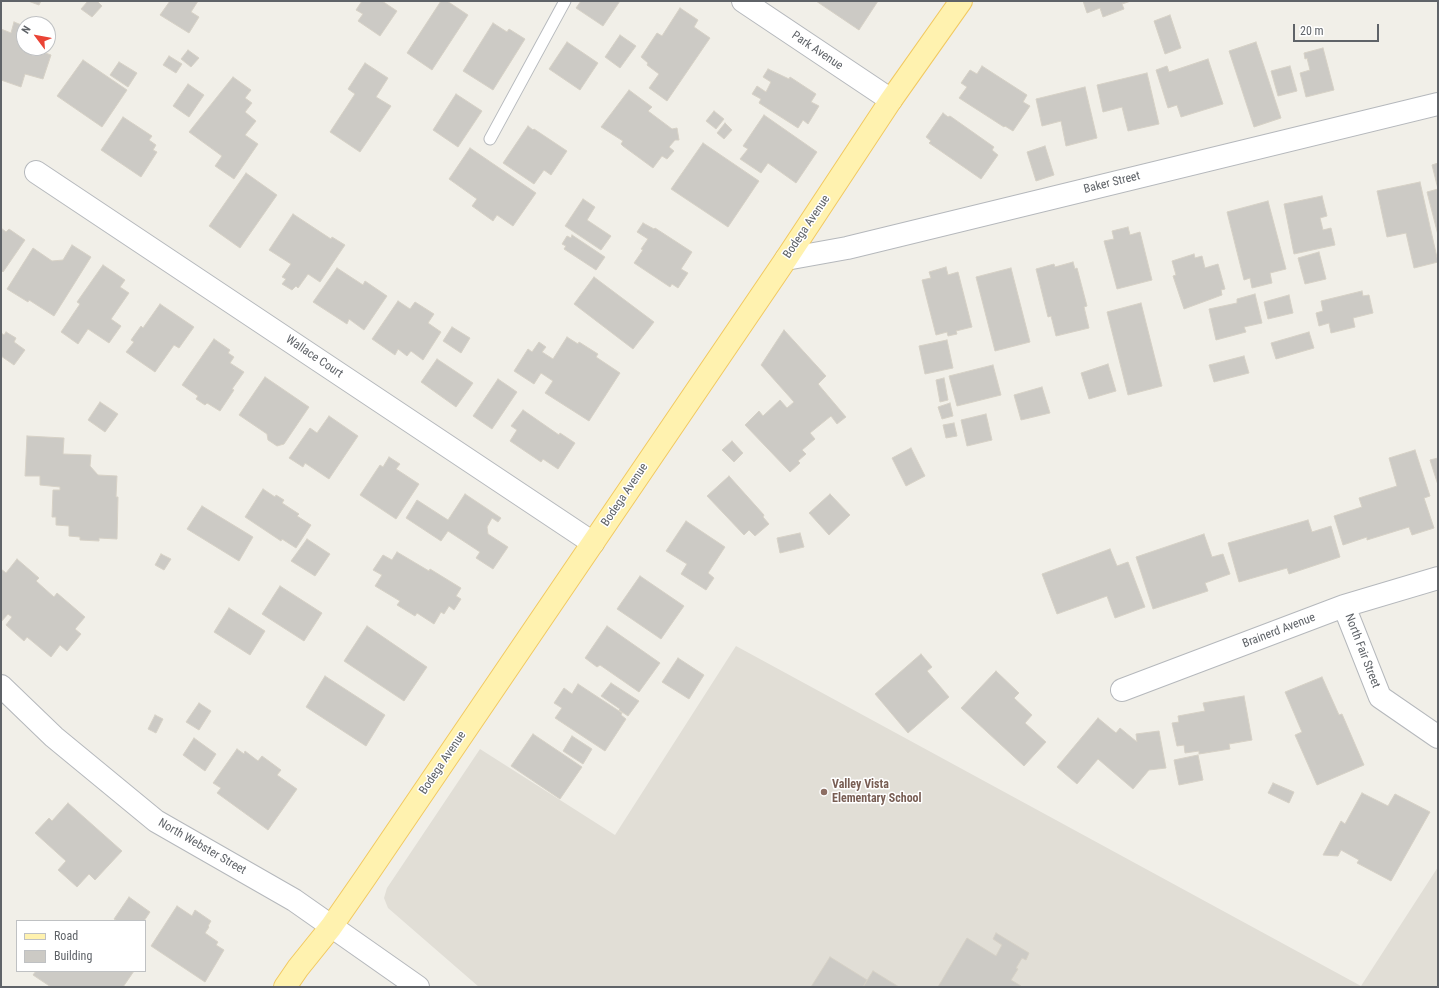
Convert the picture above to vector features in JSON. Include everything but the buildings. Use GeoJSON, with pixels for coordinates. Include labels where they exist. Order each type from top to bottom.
{"type":"FeatureCollection","features":[{"type":"Feature","properties":{"kind":"main road","name":"Bodega Avenue"},"geometry":{"type":"LineString","coordinates":[[285,987],[298,968],[331,927],[786,258],[891,100],[961,1]]}},
{"type":"Feature","properties":{"kind":"street","name":"Park Avenue"},"geometry":{"type":"LineString","coordinates":[[743,1],[891,100]]}},
{"type":"Feature","properties":{"kind":"street","name":"Baker Street"},"geometry":{"type":"LineString","coordinates":[[786,258],[847,248],[1438,104]]}},
{"type":"Feature","properties":{"kind":"street","name":"Wallace Court"},"geometry":{"type":"LineString","coordinates":[[36,172],[593,543]]}},
{"type":"Feature","properties":{"kind":"street","name":"Brainerd Avenue"},"geometry":{"type":"LineString","coordinates":[[1122,690],[1344,606],[1438,578]]}},
{"type":"Feature","properties":{"kind":"street","name":"North Fair Street"},"geometry":{"type":"LineString","coordinates":[[1344,606],[1380,697],[1438,737]]}},
{"type":"Feature","properties":{"kind":"street","name":"North Webster Street"},"geometry":{"type":"LineString","coordinates":[[1,686],[54,737],[156,821],[294,900],[418,987]]}},
{"type":"Feature","properties":{"kind":"lane"},"geometry":{"type":"LineString","coordinates":[[490,139],[565,1]]}},
{"type":"Feature","properties":{"kind":"shaded area","name":"Valley Vista Elementary School"},"geometry":{"type":"Polygon","coordinates":[[[736,646],[1361,986],[1438,867],[1438,987],[479,987],[388,908],[384,898],[387,888],[480,749],[615,835],[736,646]]]}},
{"type":"Feature","properties":{"kind":"place","name":"Valley Vista Elementary School"},"geometry":{"type":"Point","coordinates":[824,792]}}]}
